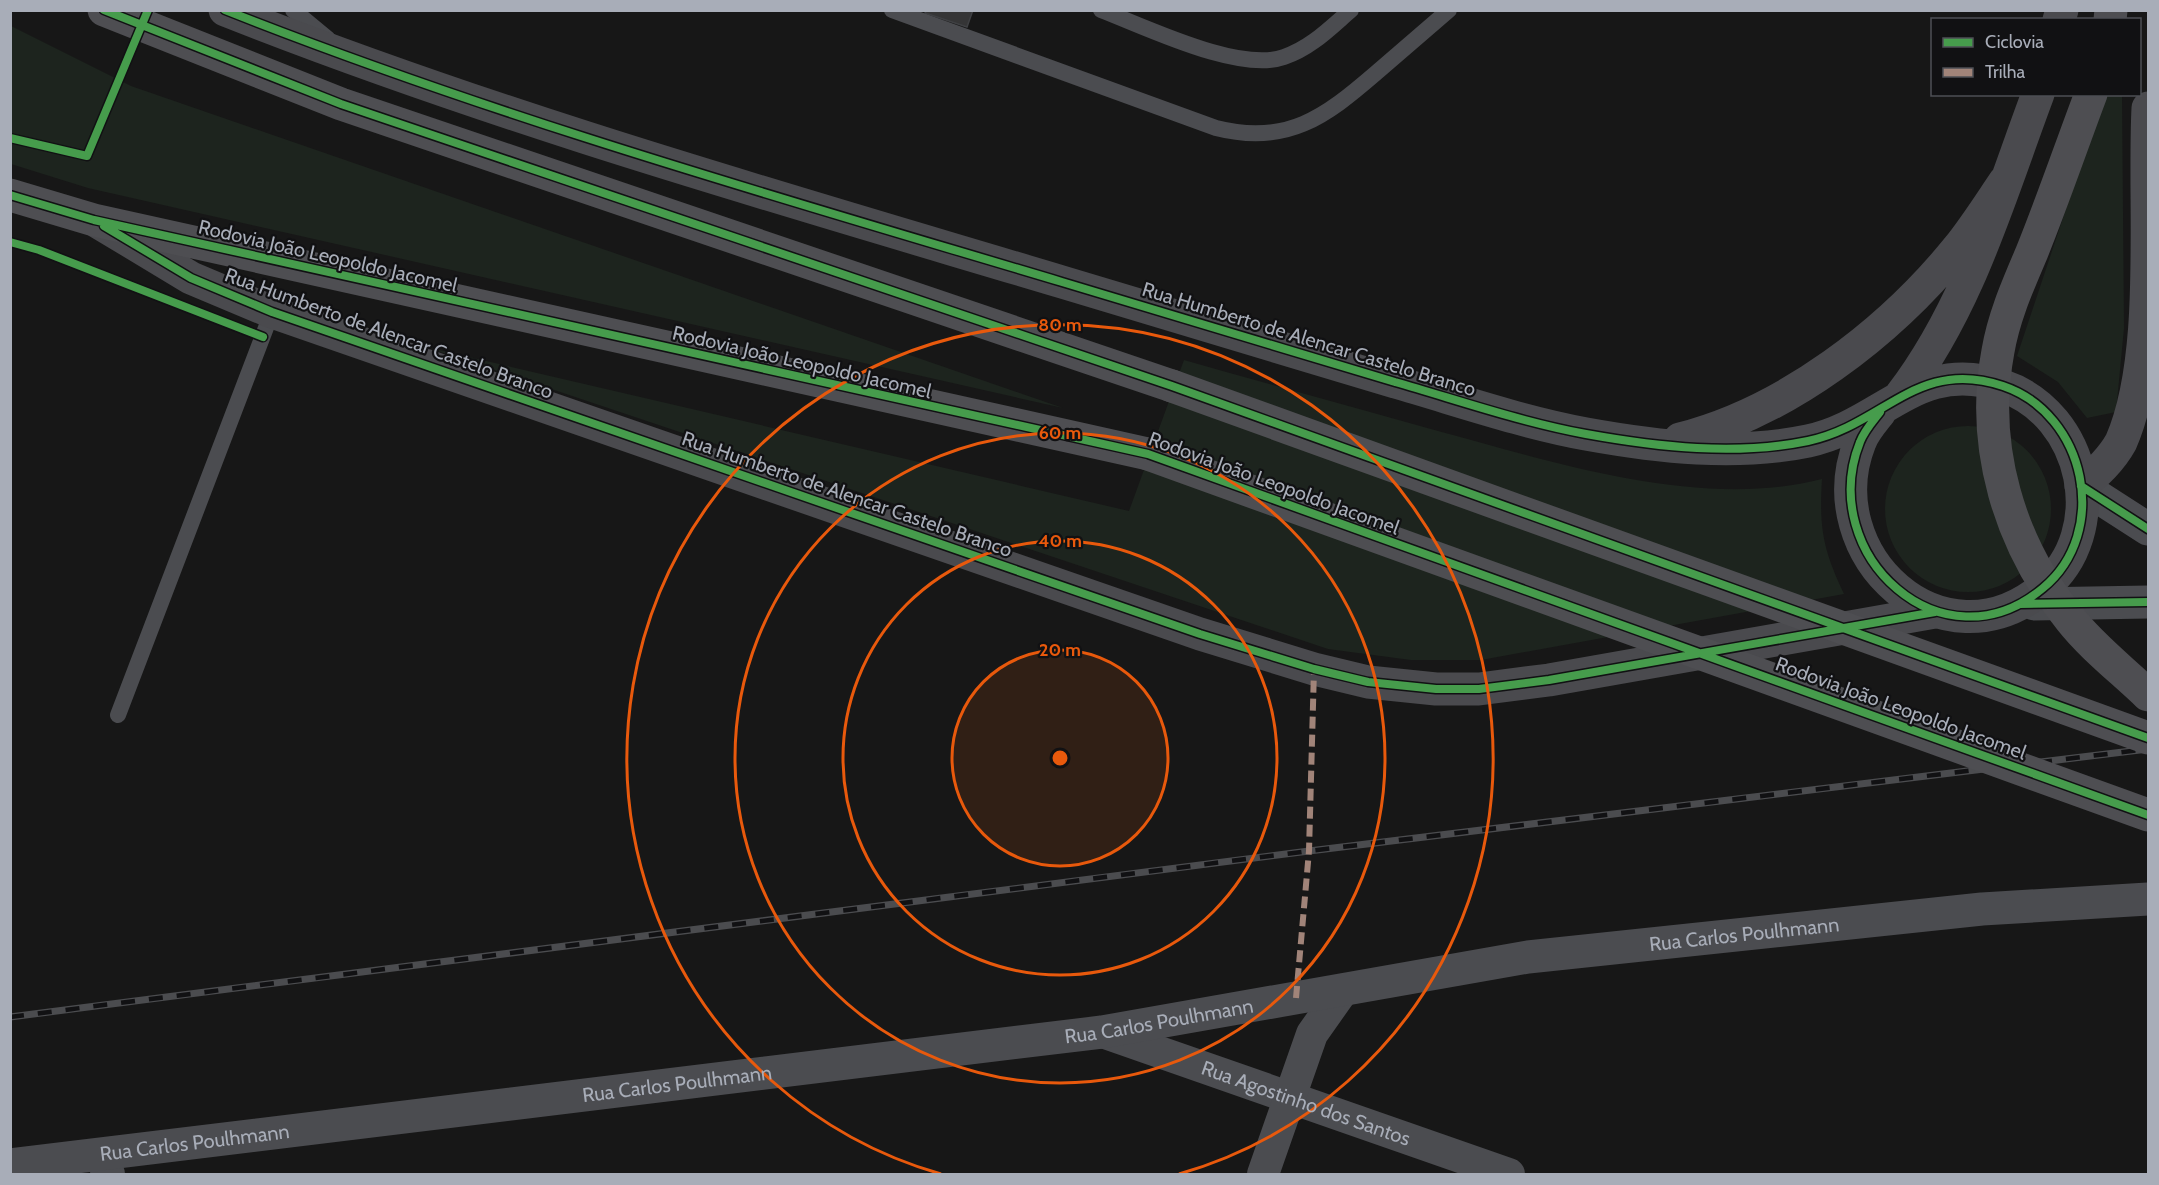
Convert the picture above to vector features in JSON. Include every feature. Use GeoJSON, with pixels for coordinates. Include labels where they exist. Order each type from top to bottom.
{"type":"FeatureCollection","features":[{"type":"Feature","properties":{"kind":"highway"},"geometry":{"type":"LineString","coordinates":[[104,10],[341,104],[1172,386],[2148,738]]}},
{"type":"Feature","properties":{"kind":"highway"},"geometry":{"type":"LineString","coordinates":[[2090,96],[2009,305],[1997,352],[1992,400],[1994,442],[2002,486],[2018,533],[2036,571],[2070,620],[2148,695]]}},
{"type":"Feature","properties":{"kind":"highway","name":"Rodovia João Leopoldo Jacomel"},"geometry":{"type":"LineString","coordinates":[[10,195],[94,220],[1148,454],[2148,815]]}},
{"type":"Feature","properties":{"kind":"main road","name":"Rua Humberto de Alencar Castelo Branco"},"geometry":{"type":"LineString","coordinates":[[94,220],[190,278],[272,312],[1200,634],[1314,669],[1368,681],[1436,689],[1516,685],[1935,612],[1964,616],[1993,614],[2020,604],[2046,587],[2063,566],[2078,532],[2082,514],[2081,486],[2068,439],[2053,417],[2034,401],[2009,388],[1984,381],[1959,379],[1924,384],[1891,403],[1815,440],[1784,445],[1706,448],[1655,445],[1540,424],[1312,358],[582,136],[353,61],[225,10]]}},
{"type":"Feature","properties":{"kind":"main road"},"geometry":{"type":"LineString","coordinates":[[1935,612],[1905,598],[1880,575],[1862,547],[1854,515],[1851,478],[1861,439],[1938,342],[1973,272],[2037,96]]}},
{"type":"Feature","properties":{"kind":"main road"},"geometry":{"type":"LineString","coordinates":[[2081,486],[2108,462],[2120,443],[2132,415],[2140,382],[2148,323],[2148,108]]}},
{"type":"Feature","properties":{"kind":"main road"},"geometry":{"type":"LineString","coordinates":[[1655,445],[1707,431],[1743,416],[1809,382],[1904,307],[1958,248],[2006,181]]}},
{"type":"Feature","properties":{"kind":"street"},"geometry":{"type":"LineString","coordinates":[[2081,486],[2148,529]]}},
{"type":"Feature","properties":{"kind":"street"},"geometry":{"type":"LineString","coordinates":[[2020,604],[2148,602]]}},
{"type":"Feature","properties":{"kind":"street","name":"Rua Carlos Poulhmann"},"geometry":{"type":"LineString","coordinates":[[10,1165],[104,1165],[1102,1032],[1528,957],[1982,909],[2148,899]]}},
{"type":"Feature","properties":{"kind":"street"},"geometry":{"type":"LineString","coordinates":[[1263,1174],[1312,1034],[1343,990]]}},
{"type":"Feature","properties":{"kind":"street","name":"Rua Agostinho dos Santos"},"geometry":{"type":"LineString","coordinates":[[1102,1032],[1509,1174]]}},
{"type":"Feature","properties":{"kind":"lane"},"geometry":{"type":"LineString","coordinates":[[293,10],[353,61]]}},
{"type":"Feature","properties":{"kind":"lane"},"geometry":{"type":"LineString","coordinates":[[892,10],[1216,128],[1256,135],[1301,126],[1327,112],[1449,10]]}},
{"type":"Feature","properties":{"kind":"lane"},"geometry":{"type":"LineString","coordinates":[[1101,10],[1230,58],[1254,61],[1282,58],[1308,47],[1352,10]]}},
{"type":"Feature","properties":{"kind":"lane"},"geometry":{"type":"LineString","coordinates":[[118,714],[272,312]]}},
{"type":"Feature","properties":{"kind":"path"},"geometry":{"type":"LineString","coordinates":[[10,138],[87,156],[142,26]]}},
{"type":"Feature","properties":{"kind":"shaded area"},"geometry":{"type":"Polygon","coordinates":[[[11,26],[131,86],[1063,408],[88,188],[11,164],[11,26]]]}},
{"type":"Feature","properties":{"kind":"shaded area"},"geometry":{"type":"Polygon","coordinates":[[[2104,96],[2122,96],[2124,328],[2116,412],[2087,418],[2058,382],[2017,356],[2104,96]]]}},
{"type":"Feature","properties":{"kind":"shaded area"},"geometry":{"type":"Polygon","coordinates":[[[426,347],[1129,511],[1184,360],[1531,456],[1629,479],[1679,486],[1728,489],[1776,487],[1822,479],[1821,512],[1824,538],[1831,564],[1844,594],[1481,660],[1411,660],[1328,649],[426,347]]]}},
{"type":"Feature","properties":{"kind":"shaded area"},"geometry":{"type":"Polygon","coordinates":[[[1968,426],[1984,427],[2000,432],[2027,450],[2045,477],[2050,493],[2050,525],[2045,541],[2027,568],[2000,586],[1984,591],[1968,592],[1952,591],[1936,586],[1909,568],[1891,541],[1886,525],[1885,509],[1886,493],[1891,477],[1909,450],[1936,432],[1952,427],[1968,426]]]}},
{"type":"Feature","properties":{"kind":"building"},"geometry":{"type":"Polygon","coordinates":[[[926,10],[973,10],[967,27],[925,13],[926,10]]]}},
{"type":"Feature","properties":{"kind":"railway"},"geometry":{"type":"LineString","coordinates":[[10,1017],[1309,851],[2148,749]]}},
{"type":"Feature","properties":{"kind":"marked path"},"geometry":{"type":"LineString","coordinates":[[1296,998],[1309,851],[1314,669]]}},
{"type":"Feature","properties":{"kind":"cycle path"},"geometry":{"type":"LineString","coordinates":[[104,10],[341,104],[1172,386],[2148,738]]}},
{"type":"Feature","properties":{"kind":"cycle path"},"geometry":{"type":"LineString","coordinates":[[10,138],[87,156],[148,10]]}},
{"type":"Feature","properties":{"kind":"cycle path"},"geometry":{"type":"LineString","coordinates":[[225,10],[431,86],[640,155],[1466,403],[1562,429],[1669,446],[1725,449],[1781,446],[1835,433],[1924,386],[1947,380],[1973,379],[2003,386],[2031,400],[2054,422],[2070,447],[2080,476],[2082,507],[2077,537],[2064,564],[2043,588],[2005,610],[1966,617],[1929,609],[1897,589],[1872,560],[1856,524],[1851,484],[1860,442],[1880,412]]}},
{"type":"Feature","properties":{"kind":"cycle path"},"geometry":{"type":"LineString","coordinates":[[10,195],[94,220],[1148,454],[2148,815]]}},
{"type":"Feature","properties":{"kind":"cycle path"},"geometry":{"type":"LineString","coordinates":[[104,226],[191,278],[272,312],[1200,634],[1314,669],[1368,682],[1436,689],[1479,689],[1549,680],[1935,612]]}},
{"type":"Feature","properties":{"kind":"cycle path"},"geometry":{"type":"LineString","coordinates":[[10,242],[39,250],[263,337]]}},
{"type":"Feature","properties":{"kind":"cycle path"},"geometry":{"type":"LineString","coordinates":[[2081,486],[2148,529]]}},
{"type":"Feature","properties":{"kind":"cycle path"},"geometry":{"type":"LineString","coordinates":[[2020,604],[2148,602]]}}]}
